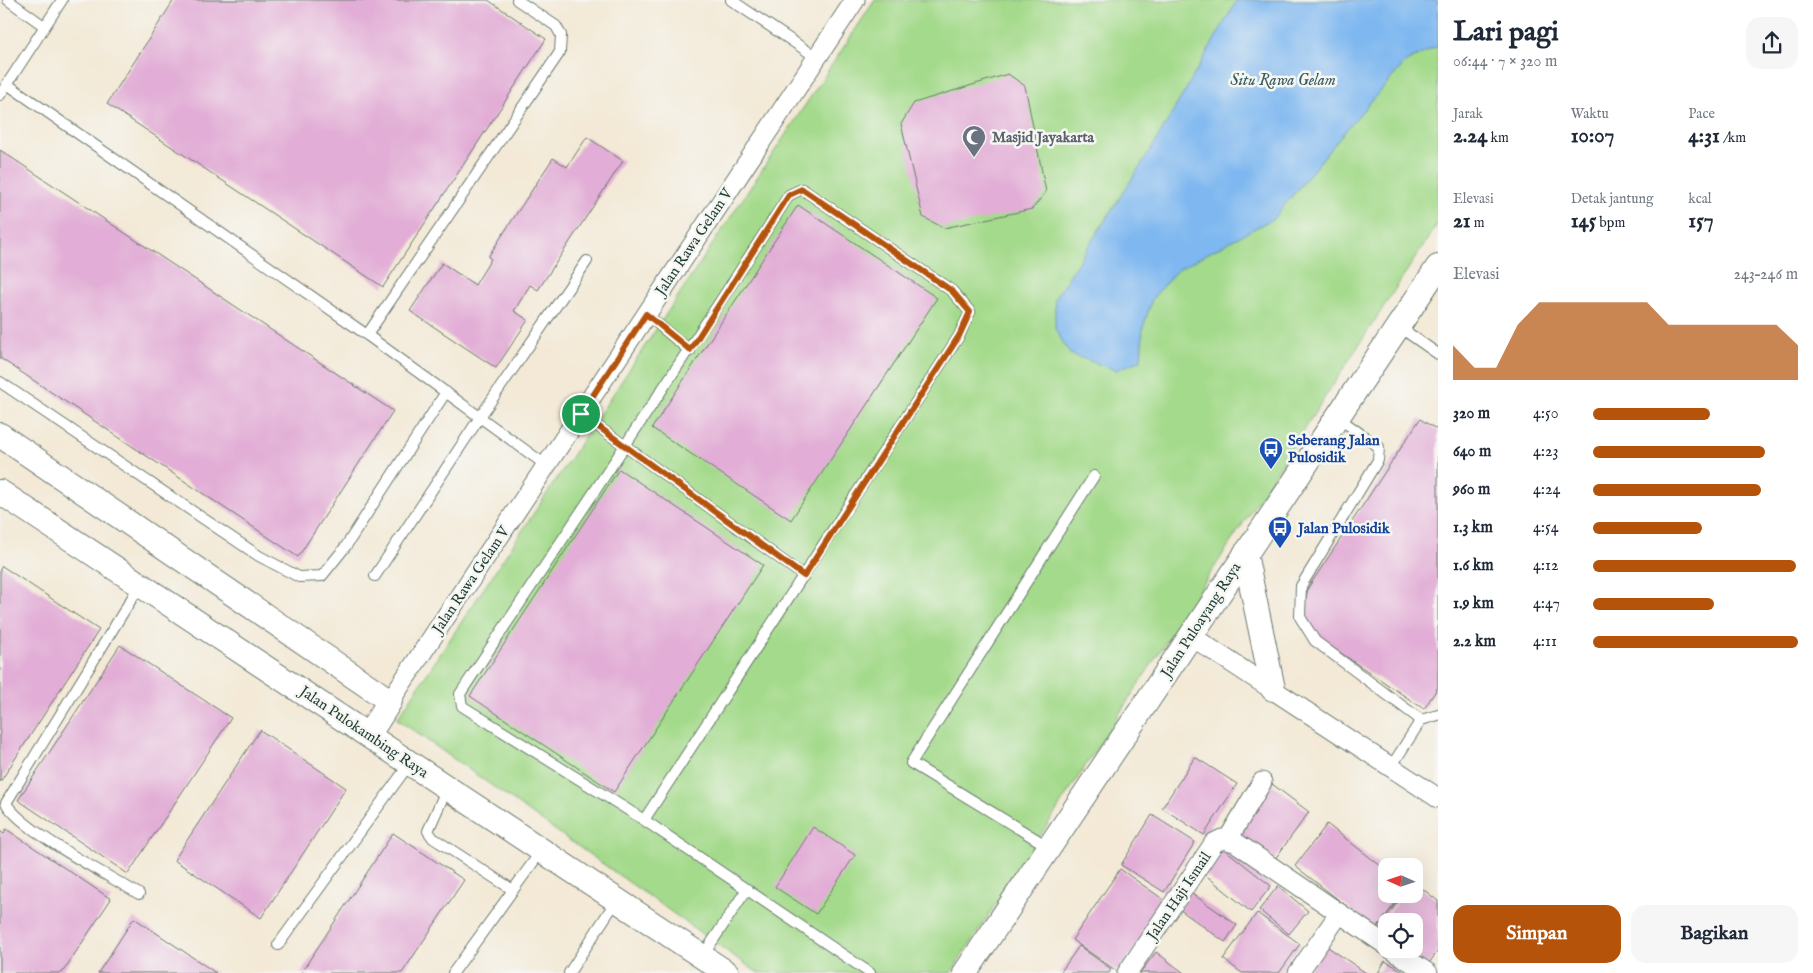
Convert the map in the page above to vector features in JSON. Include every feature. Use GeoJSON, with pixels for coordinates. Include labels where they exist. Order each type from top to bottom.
{"type":"FeatureCollection","features":[{"type":"Feature","properties":{"kind":"street","name":"Jalan Rawa Gelam V"},"geometry":{"type":"LineString","coordinates":[[369,734],[816,57],[856,0]]}},
{"type":"Feature","properties":{"kind":"street","name":"Jalan Puloayang Raya"},"geometry":{"type":"LineString","coordinates":[[965,973],[1438,267]]}},
{"type":"Feature","properties":{"kind":"street"},"geometry":{"type":"LineString","coordinates":[[0,435],[390,701]]}},
{"type":"Feature","properties":{"kind":"street","name":"Jalan Pulokambing Raya"},"geometry":{"type":"LineString","coordinates":[[0,492],[369,734],[616,901],[727,973]]}},
{"type":"Feature","properties":{"kind":"street"},"geometry":{"type":"LineString","coordinates":[[1245,554],[1272,689]]}},
{"type":"Feature","properties":{"kind":"street"},"geometry":{"type":"LineString","coordinates":[[1191,636],[1438,798]]}},
{"type":"Feature","properties":{"kind":"street"},"geometry":{"type":"LineString","coordinates":[[1262,782],[1228,839],[1378,940]]}},
{"type":"Feature","properties":{"kind":"street","name":"Jalan Haji Ismail"},"geometry":{"type":"LineString","coordinates":[[1127,973],[1214,843],[1222,839],[1228,839]]}},
{"type":"Feature","properties":{"kind":"street"},"geometry":{"type":"LineString","coordinates":[[1298,973],[1339,914]]}},
{"type":"Feature","properties":{"kind":"street"},"geometry":{"type":"LineString","coordinates":[[1406,958],[1428,973]]}},
{"type":"Feature","properties":{"kind":"lane"},"geometry":{"type":"LineString","coordinates":[[8,0],[44,26]]}},
{"type":"Feature","properties":{"kind":"lane"},"geometry":{"type":"LineString","coordinates":[[0,95],[62,0]]}},
{"type":"Feature","properties":{"kind":"lane"},"geometry":{"type":"LineString","coordinates":[[368,335],[560,52],[561,35],[556,26],[517,0]]}},
{"type":"Feature","properties":{"kind":"lane"},"geometry":{"type":"LineString","coordinates":[[731,0],[816,57]]}},
{"type":"Feature","properties":{"kind":"lane"},"geometry":{"type":"LineString","coordinates":[[7,84],[368,335],[547,466]]}},
{"type":"Feature","properties":{"kind":"lane"},"geometry":{"type":"LineString","coordinates":[[644,820],[959,336],[970,312],[952,291],[802,189],[789,195],[690,350],[623,446],[460,694],[462,706],[644,820],[870,973]]}},
{"type":"Feature","properties":{"kind":"lane"},"geometry":{"type":"LineString","coordinates":[[375,576],[480,417],[587,261]]}},
{"type":"Feature","properties":{"kind":"lane"},"geometry":{"type":"LineString","coordinates":[[646,314],[690,350]]}},
{"type":"Feature","properties":{"kind":"lane"},"geometry":{"type":"LineString","coordinates":[[1398,326],[1438,354]]}},
{"type":"Feature","properties":{"kind":"lane"},"geometry":{"type":"LineString","coordinates":[[0,382],[259,556],[299,577],[322,576],[346,546],[446,392]]}},
{"type":"Feature","properties":{"kind":"lane"},"geometry":{"type":"LineString","coordinates":[[581,414],[804,576]]}},
{"type":"Feature","properties":{"kind":"lane"},"geometry":{"type":"LineString","coordinates":[[1337,417],[1379,447],[1378,460],[1301,586],[1300,617],[1315,641],[1422,720]]}},
{"type":"Feature","properties":{"kind":"lane"},"geometry":{"type":"LineString","coordinates":[[1049,847],[911,763],[1094,476]]}},
{"type":"Feature","properties":{"kind":"lane"},"geometry":{"type":"LineString","coordinates":[[139,894],[44,836],[10,811],[6,802],[140,584]]}},
{"type":"Feature","properties":{"kind":"lane"},"geometry":{"type":"LineString","coordinates":[[1391,767],[1422,720],[1438,715]]}},
{"type":"Feature","properties":{"kind":"lane"},"geometry":{"type":"LineString","coordinates":[[278,945],[411,763]]}},
{"type":"Feature","properties":{"kind":"lane"},"geometry":{"type":"LineString","coordinates":[[447,787],[428,831],[433,838],[513,890]]}},
{"type":"Feature","properties":{"kind":"lane"},"geometry":{"type":"LineString","coordinates":[[453,973],[542,850]]}},
{"type":"Feature","properties":{"kind":"lane"},"geometry":{"type":"LineString","coordinates":[[702,957],[747,889]]}},
{"type":"Feature","properties":{"kind":"lane"},"geometry":{"type":"LineString","coordinates":[[569,973],[616,901]]}},
{"type":"Feature","properties":{"kind":"green space"},"geometry":{"type":"Polygon","coordinates":[[[875,0],[1438,0],[1438,223],[951,973],[758,973],[397,719],[875,0]]]}},
{"type":"Feature","properties":{"kind":"water","name":"Situ Rawa Gelam"},"geometry":{"type":"Polygon","coordinates":[[[1237,0],[1438,0],[1438,46],[1406,62],[1350,125],[1274,218],[1177,270],[1152,299],[1143,328],[1141,360],[1116,370],[1070,354],[1055,329],[1055,298],[1155,143],[1237,0]]]}},
{"type":"Feature","properties":{"kind":"building"},"geometry":{"type":"Polygon","coordinates":[[[174,0],[488,0],[546,39],[383,287],[107,104],[174,0]]]}},
{"type":"Feature","properties":{"kind":"building","name":"Masjid Jayakarta"},"geometry":{"type":"Polygon","coordinates":[[[1008,74],[1025,86],[1046,192],[1032,209],[944,228],[923,217],[901,124],[914,103],[1008,74]]]}},
{"type":"Feature","properties":{"kind":"building"},"geometry":{"type":"Polygon","coordinates":[[[587,137],[623,161],[538,290],[530,285],[514,311],[528,320],[496,368],[410,311],[442,263],[475,285],[491,259],[488,257],[553,158],[567,167],[587,137]]]}},
{"type":"Feature","properties":{"kind":"building"},"geometry":{"type":"Polygon","coordinates":[[[0,150],[393,411],[298,557],[0,358],[0,150]]]}},
{"type":"Feature","properties":{"kind":"building"},"geometry":{"type":"Polygon","coordinates":[[[798,205],[937,298],[791,520],[652,428],[798,205]]]}},
{"type":"Feature","properties":{"kind":"building"},"geometry":{"type":"Polygon","coordinates":[[[1420,419],[1438,430],[1438,687],[1424,709],[1317,637],[1302,618],[1308,588],[1420,419]]]}},
{"type":"Feature","properties":{"kind":"building"},"geometry":{"type":"Polygon","coordinates":[[[619,469],[763,565],[614,792],[470,696],[619,469]]]}},
{"type":"Feature","properties":{"kind":"building"},"geometry":{"type":"Polygon","coordinates":[[[2,566],[99,630],[0,782],[0,569],[2,566]]]}},
{"type":"Feature","properties":{"kind":"building"},"geometry":{"type":"Polygon","coordinates":[[[120,645],[231,718],[128,874],[18,800],[120,645]]]}},
{"type":"Feature","properties":{"kind":"building"},"geometry":{"type":"Polygon","coordinates":[[[260,730],[346,788],[261,918],[174,860],[260,730]]]}},
{"type":"Feature","properties":{"kind":"building"},"geometry":{"type":"Polygon","coordinates":[[[1195,757],[1237,784],[1204,835],[1162,808],[1195,757]]]}},
{"type":"Feature","properties":{"kind":"building"},"geometry":{"type":"Polygon","coordinates":[[[1272,784],[1309,812],[1275,859],[1237,832],[1272,784]]]}},
{"type":"Feature","properties":{"kind":"building"},"geometry":{"type":"Polygon","coordinates":[[[1152,815],[1195,842],[1164,892],[1121,865],[1152,815]]]}},
{"type":"Feature","properties":{"kind":"building"},"geometry":{"type":"Polygon","coordinates":[[[1327,824],[1378,864],[1378,903],[1395,903],[1388,913],[1378,913],[1378,926],[1376,929],[1295,866],[1327,824]]]}},
{"type":"Feature","properties":{"kind":"building"},"geometry":{"type":"Polygon","coordinates":[[[813,827],[855,855],[816,914],[775,887],[813,827]]]}},
{"type":"Feature","properties":{"kind":"building"},"geometry":{"type":"Polygon","coordinates":[[[6,829],[111,899],[62,973],[0,973],[0,831],[4,834],[6,829]]]}},
{"type":"Feature","properties":{"kind":"building"},"geometry":{"type":"Polygon","coordinates":[[[393,833],[464,880],[402,973],[301,973],[393,833]]]}},
{"type":"Feature","properties":{"kind":"building"},"geometry":{"type":"Polygon","coordinates":[[[1223,848],[1271,886],[1251,912],[1203,873],[1223,848]]]}},
{"type":"Feature","properties":{"kind":"building"},"geometry":{"type":"Polygon","coordinates":[[[1120,869],[1167,902],[1118,972],[1072,940],[1120,869]]]}},
{"type":"Feature","properties":{"kind":"building"},"geometry":{"type":"Polygon","coordinates":[[[1278,886],[1308,911],[1289,934],[1259,910],[1278,886]]]}},
{"type":"Feature","properties":{"kind":"building"},"geometry":{"type":"Polygon","coordinates":[[[1423,889],[1438,901],[1438,951],[1426,967],[1414,958],[1423,958],[1423,913],[1389,913],[1397,903],[1423,903],[1423,889]]]}},
{"type":"Feature","properties":{"kind":"building"},"geometry":{"type":"Polygon","coordinates":[[[1190,892],[1237,925],[1225,942],[1179,909],[1190,892]]]}},
{"type":"Feature","properties":{"kind":"building"},"geometry":{"type":"Polygon","coordinates":[[[1257,913],[1300,944],[1279,973],[1242,973],[1223,959],[1257,913]]]}},
{"type":"Feature","properties":{"kind":"building"},"geometry":{"type":"Polygon","coordinates":[[[134,918],[216,973],[98,973],[134,918]]]}},
{"type":"Feature","properties":{"kind":"building"},"geometry":{"type":"Polygon","coordinates":[[[1325,945],[1366,973],[1307,973],[1325,945]]]}},
{"type":"Feature","properties":{"kind":"building"},"geometry":{"type":"Polygon","coordinates":[[[1079,946],[1111,969],[1109,973],[1060,973],[1079,946]]]}},
{"type":"Feature","properties":{"kind":"building"},"geometry":{"type":"Polygon","coordinates":[[[1156,952],[1184,973],[1140,973],[1156,952]]]}},
{"type":"Feature","properties":{"kind":"building"},"geometry":{"type":"Polygon","coordinates":[[[1385,961],[1396,967],[1406,973],[1378,973],[1385,961]]]}},
{"type":"Feature","properties":{"kind":"place","name":"Masjid Jayakarta"},"geometry":{"type":"Point","coordinates":[974,158]}},
{"type":"Feature","properties":{"kind":"place","name":"Seberang Jalan Pulosidik"},"geometry":{"type":"Point","coordinates":[1271,470]}},
{"type":"Feature","properties":{"kind":"place","name":"Jalan Pulosidik"},"geometry":{"type":"Point","coordinates":[1280,549]}},
{"type":"Feature","properties":{"kind":"route"},"geometry":{"type":"LineString","coordinates":[[802,189],[952,291],[970,312],[959,336],[804,576],[581,414],[646,314],[690,350],[789,195],[802,189]]}}]}
